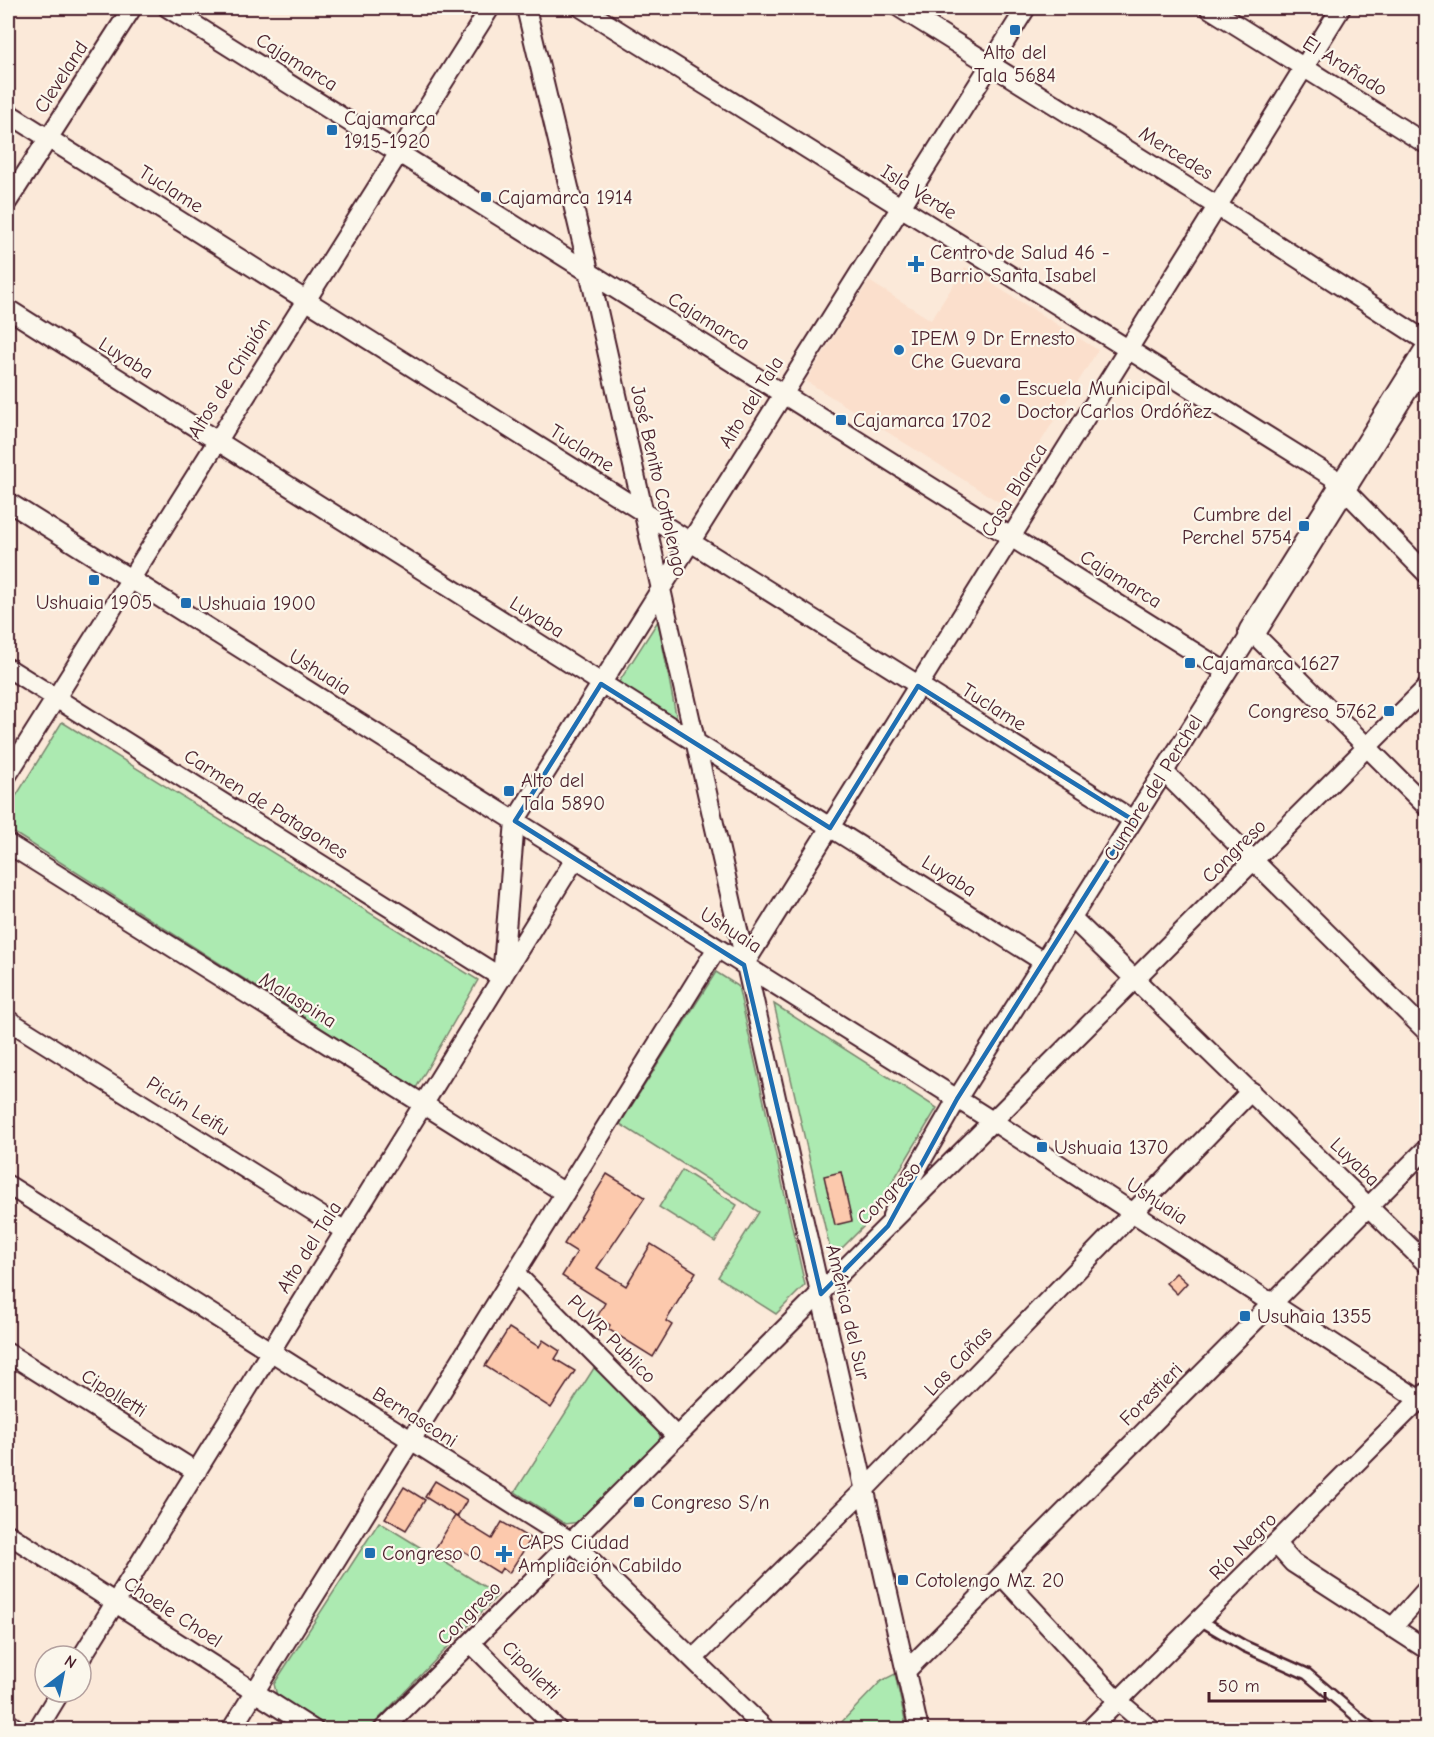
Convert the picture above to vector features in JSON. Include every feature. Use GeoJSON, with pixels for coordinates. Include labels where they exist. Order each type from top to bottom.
{"type":"FeatureCollection","features":[{"type":"Feature","properties":{"kind":"main road","name":"Cumbre del Perchel"},"geometry":{"type":"LineString","coordinates":[[1252,632],[1426,354]]}},
{"type":"Feature","properties":{"kind":"street","name":"Cleveland"},"geometry":{"type":"LineString","coordinates":[[8,201],[132,8]]}},
{"type":"Feature","properties":{"kind":"street","name":"Cajamarca"},"geometry":{"type":"LineString","coordinates":[[168,8],[1226,672]]}},
{"type":"Feature","properties":{"kind":"street","name":"Altos de Chipión"},"geometry":{"type":"LineString","coordinates":[[8,774],[490,8]]}},
{"type":"Feature","properties":{"kind":"street","name":"José Benito Cottolengo"},"geometry":{"type":"LineString","coordinates":[[526,8],[589,271],[744,965]]}},
{"type":"Feature","properties":{"kind":"street","name":"Isla Verde"},"geometry":{"type":"LineString","coordinates":[[582,8],[1331,476],[1426,573]]}},
{"type":"Feature","properties":{"kind":"street","name":"Mercedes"},"geometry":{"type":"LineString","coordinates":[[900,8],[1217,206],[1426,341]]}},
{"type":"Feature","properties":{"kind":"street","name":"Alto del Tala"},"geometry":{"type":"LineString","coordinates":[[515,821],[1026,8]]}},
{"type":"Feature","properties":{"kind":"street","name":"El Arañado"},"geometry":{"type":"LineString","coordinates":[[1209,8],[1426,144]]}},
{"type":"Feature","properties":{"kind":"street","name":"Casa Blanca"},"geometry":{"type":"LineString","coordinates":[[744,965],[1341,8]]}},
{"type":"Feature","properties":{"kind":"street","name":"Tuclame"},"geometry":{"type":"LineString","coordinates":[[8,113],[1133,820]]}},
{"type":"Feature","properties":{"kind":"street","name":"Luyaba"},"geometry":{"type":"LineString","coordinates":[[8,309],[1044,962]]}},
{"type":"Feature","properties":{"kind":"street","name":"Ushuaia"},"geometry":{"type":"LineString","coordinates":[[8,502],[994,1122],[1424,1398]]}},
{"type":"Feature","properties":{"kind":"street","name":"Cumbre del Perchel"},"geometry":{"type":"LineString","coordinates":[[888,1226],[904,1191],[957,1099],[1252,632]]}},
{"type":"Feature","properties":{"kind":"street"},"geometry":{"type":"LineString","coordinates":[[1252,632],[1426,806]]}},
{"type":"Feature","properties":{"kind":"street","name":"Carmen de Patagones"},"geometry":{"type":"LineString","coordinates":[[8,668],[502,978]]}},
{"type":"Feature","properties":{"kind":"street","name":"Congreso"},"geometry":{"type":"LineString","coordinates":[[383,1730],[1137,980],[1426,688]]}},
{"type":"Feature","properties":{"kind":"street"},"geometry":{"type":"LineString","coordinates":[[1164,772],[1426,1031]]}},
{"type":"Feature","properties":{"kind":"street"},"geometry":{"type":"LineString","coordinates":[[502,978],[515,821]]}},
{"type":"Feature","properties":{"kind":"street","name":"Malaspina"},"geometry":{"type":"LineString","coordinates":[[8,844],[565,1193]]}},
{"type":"Feature","properties":{"kind":"street","name":"Alto del Tala"},"geometry":{"type":"LineString","coordinates":[[90,1644],[575,859]]}},
{"type":"Feature","properties":{"kind":"street","name":"Luyaba"},"geometry":{"type":"LineString","coordinates":[[1072,918],[1426,1263]]}},
{"type":"Feature","properties":{"kind":"street"},"geometry":{"type":"LineString","coordinates":[[231,1730],[717,948]]}},
{"type":"Feature","properties":{"kind":"street","name":"América del Sur"},"geometry":{"type":"LineString","coordinates":[[744,965],[920,1730]]}},
{"type":"Feature","properties":{"kind":"street","name":"Picún Leifu"},"geometry":{"type":"LineString","coordinates":[[8,1020],[345,1231]]}},
{"type":"Feature","properties":{"kind":"street","name":"Las Cañas"},"geometry":{"type":"LineString","coordinates":[[694,1658],[865,1489],[1251,1091]]}},
{"type":"Feature","properties":{"kind":"street","name":"Forestieri"},"geometry":{"type":"LineString","coordinates":[[907,1670],[1426,1149]]}},
{"type":"Feature","properties":{"kind":"street","name":"Bernasconi"},"geometry":{"type":"LineString","coordinates":[[8,1185],[270,1353],[572,1542],[766,1730]]}},
{"type":"Feature","properties":{"kind":"street","name":"PUVR Publico"},"geometry":{"type":"LineString","coordinates":[[515,1273],[677,1437]]}},
{"type":"Feature","properties":{"kind":"street","name":"Cipolletti"},"geometry":{"type":"LineString","coordinates":[[8,1353],[196,1472]]}},
{"type":"Feature","properties":{"kind":"street","name":"Río Negro"},"geometry":{"type":"LineString","coordinates":[[1089,1730],[1424,1398]]}},
{"type":"Feature","properties":{"kind":"street","name":"Choele Choel"},"geometry":{"type":"LineString","coordinates":[[8,1534],[314,1730]]}},
{"type":"Feature","properties":{"kind":"street"},"geometry":{"type":"LineString","coordinates":[[1276,1544],[1293,1563],[1426,1649]]}},
{"type":"Feature","properties":{"kind":"street"},"geometry":{"type":"LineString","coordinates":[[1002,1576],[1118,1701],[1150,1729]]}},
{"type":"Feature","properties":{"kind":"street"},"geometry":{"type":"LineString","coordinates":[[1392,1628],[1426,1590]]}},
{"type":"Feature","properties":{"kind":"street","name":"Cipolletti"},"geometry":{"type":"LineString","coordinates":[[471,1642],[558,1730]]}},
{"type":"Feature","properties":{"kind":"street"},"geometry":{"type":"LineString","coordinates":[[37,1730],[53,1704]]}},
{"type":"Feature","properties":{"kind":"street"},"geometry":{"type":"LineString","coordinates":[[8,1723],[18,1730]]}},
{"type":"Feature","properties":{"kind":"lane"},"geometry":{"type":"LineString","coordinates":[[1200,1620],[1244,1646],[1307,1674],[1373,1730]]}},
{"type":"Feature","properties":{"kind":"highlighted area"},"geometry":{"type":"Polygon","coordinates":[[[601,684],[830,828],[918,686],[1133,820],[957,1099],[888,1226],[821,1294],[744,965],[515,821],[601,684]]]}},
{"type":"Feature","properties":{"kind":"shaded area"},"geometry":{"type":"Polygon","coordinates":[[[965,267],[1098,350],[1002,504],[806,381],[869,281],[931,320],[965,267]]]}},
{"type":"Feature","properties":{"kind":"green space"},"geometry":{"type":"Polygon","coordinates":[[[658,621],[678,726],[617,685],[658,621]]]}},
{"type":"Feature","properties":{"kind":"green space"},"geometry":{"type":"Polygon","coordinates":[[[62,722],[478,980],[416,1088],[8,829],[8,809],[62,722]]]}},
{"type":"Feature","properties":{"kind":"green space"},"geometry":{"type":"Polygon","coordinates":[[[716,972],[738,986],[805,1285],[776,1314],[718,1277],[759,1212],[620,1124],[716,972]]]}},
{"type":"Feature","properties":{"kind":"green space"},"geometry":{"type":"Polygon","coordinates":[[[774,1004],[937,1108],[869,1221],[832,1258],[774,1004]]]}},
{"type":"Feature","properties":{"kind":"green space"},"geometry":{"type":"Polygon","coordinates":[[[682,1170],[737,1205],[715,1242],[659,1207],[682,1170]]]}},
{"type":"Feature","properties":{"kind":"green space"},"geometry":{"type":"Polygon","coordinates":[[[596,1365],[659,1428],[660,1440],[580,1522],[565,1524],[515,1492],[596,1365]]]}},
{"type":"Feature","properties":{"kind":"green space"},"geometry":{"type":"Polygon","coordinates":[[[379,1522],[498,1595],[369,1729],[332,1729],[277,1696],[274,1684],[379,1522]]]}},
{"type":"Feature","properties":{"kind":"green space"},"geometry":{"type":"Polygon","coordinates":[[[895,1674],[907,1729],[835,1729],[881,1681],[895,1674]]]}},
{"type":"Feature","properties":{"kind":"building"},"geometry":{"type":"Polygon","coordinates":[[[841,1172],[852,1221],[835,1225],[824,1176],[841,1172]]]}},
{"type":"Feature","properties":{"kind":"building"},"geometry":{"type":"Polygon","coordinates":[[[607,1174],[645,1197],[597,1268],[626,1286],[651,1244],[696,1272],[666,1321],[672,1325],[653,1357],[608,1329],[610,1325],[597,1317],[605,1303],[562,1276],[577,1252],[564,1244],[607,1174]]]}},
{"type":"Feature","properties":{"kind":"building"},"geometry":{"type":"Polygon","coordinates":[[[1176,1273],[1187,1283],[1177,1294],[1166,1283],[1176,1273]]]}},
{"type":"Feature","properties":{"kind":"building"},"geometry":{"type":"Polygon","coordinates":[[[509,1328],[539,1347],[543,1340],[560,1351],[555,1359],[575,1371],[551,1408],[485,1366],[509,1328]]]}},
{"type":"Feature","properties":{"kind":"building"},"geometry":{"type":"Polygon","coordinates":[[[435,1481],[467,1500],[457,1517],[425,1497],[435,1481]]]}},
{"type":"Feature","properties":{"kind":"building"},"geometry":{"type":"Polygon","coordinates":[[[404,1487],[425,1500],[406,1530],[385,1518],[404,1487]]]}},
{"type":"Feature","properties":{"kind":"building"},"geometry":{"type":"Polygon","coordinates":[[[455,1516],[492,1539],[502,1522],[531,1539],[509,1573],[502,1568],[499,1573],[462,1550],[455,1562],[435,1549],[455,1516]]]}},
{"type":"Feature","properties":{"kind":"place","name":"Alto del Tala 5684"},"geometry":{"type":"Point","coordinates":[1015,30]}},
{"type":"Feature","properties":{"kind":"place","name":"Cajamarca 1915-1920"},"geometry":{"type":"Point","coordinates":[332,130]}},
{"type":"Feature","properties":{"kind":"place","name":"Cajamarca 1914"},"geometry":{"type":"Point","coordinates":[486,197]}},
{"type":"Feature","properties":{"kind":"place","name":"Centro de Salud 46 - Barrio Santa Isabel"},"geometry":{"type":"Point","coordinates":[916,264]}},
{"type":"Feature","properties":{"kind":"place","name":"IPEM 9 Dr Ernesto Che Guevara"},"geometry":{"type":"Point","coordinates":[899,350]}},
{"type":"Feature","properties":{"kind":"place","name":"Escuela Municipal Doctor Carlos Ordóñez"},"geometry":{"type":"Point","coordinates":[1005,399]}},
{"type":"Feature","properties":{"kind":"place","name":"Cajamarca 1702"},"geometry":{"type":"Point","coordinates":[841,420]}},
{"type":"Feature","properties":{"kind":"place","name":"Cumbre del Perchel 5754"},"geometry":{"type":"Point","coordinates":[1304,526]}},
{"type":"Feature","properties":{"kind":"place","name":"Ushuaia 1905"},"geometry":{"type":"Point","coordinates":[94,580]}},
{"type":"Feature","properties":{"kind":"place","name":"Ushuaia 1900"},"geometry":{"type":"Point","coordinates":[186,603]}},
{"type":"Feature","properties":{"kind":"place","name":"Cajamarca 1627"},"geometry":{"type":"Point","coordinates":[1190,663]}},
{"type":"Feature","properties":{"kind":"place","name":"Congreso 5762"},"geometry":{"type":"Point","coordinates":[1389,711]}},
{"type":"Feature","properties":{"kind":"place","name":"Alto del Tala 5890"},"geometry":{"type":"Point","coordinates":[509,791]}},
{"type":"Feature","properties":{"kind":"place","name":"Ushuaia 1370"},"geometry":{"type":"Point","coordinates":[1042,1147]}},
{"type":"Feature","properties":{"kind":"place","name":"Usuhaia 1355"},"geometry":{"type":"Point","coordinates":[1245,1316]}},
{"type":"Feature","properties":{"kind":"place","name":"Congreso S/n"},"geometry":{"type":"Point","coordinates":[639,1502]}},
{"type":"Feature","properties":{"kind":"place","name":"Congreso 0"},"geometry":{"type":"Point","coordinates":[370,1553]}},
{"type":"Feature","properties":{"kind":"place","name":"CAPS Ciudad Ampliación Cabildo"},"geometry":{"type":"Point","coordinates":[504,1554]}},
{"type":"Feature","properties":{"kind":"place","name":"Cotolengo Mz. 20"},"geometry":{"type":"Point","coordinates":[903,1580]}}]}
